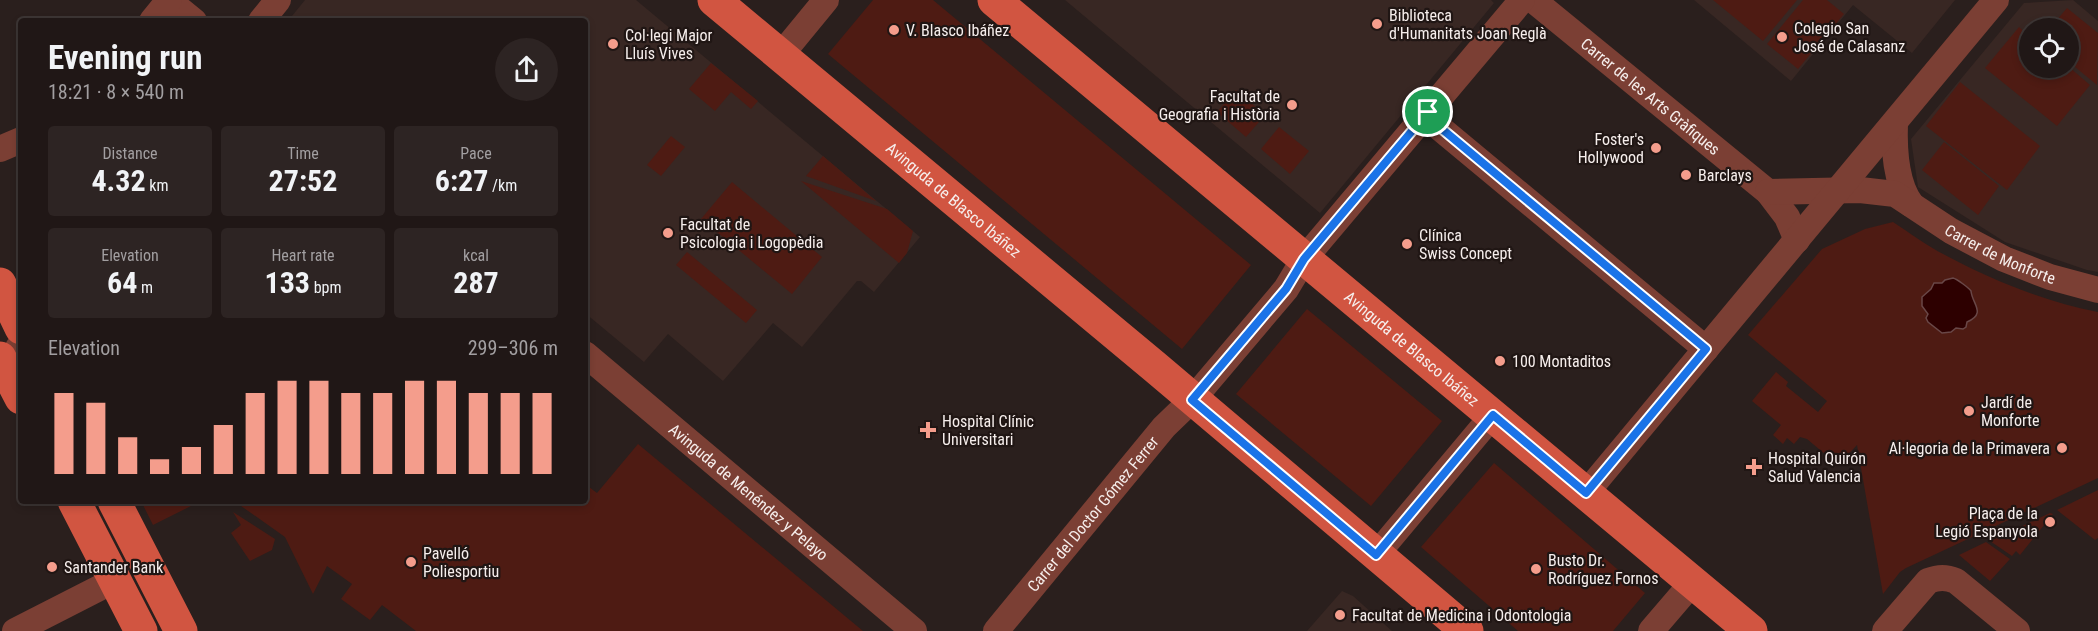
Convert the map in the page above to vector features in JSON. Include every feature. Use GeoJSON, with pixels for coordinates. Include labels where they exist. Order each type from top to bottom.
{"type":"FeatureCollection","features":[{"type":"Feature","properties":{"kind":"main road","name":"Avinguda de Blasco Ibáñez"},"geometry":{"type":"LineString","coordinates":[[714,0],[1467,631]]}},
{"type":"Feature","properties":{"kind":"main road","name":"Avinguda de Blasco Ibáñez"},"geometry":{"type":"LineString","coordinates":[[994,0],[1751,631]]}},
{"type":"Feature","properties":{"kind":"main road"},"geometry":{"type":"LineString","coordinates":[[5,357],[18,390]]}},
{"type":"Feature","properties":{"kind":"main road"},"geometry":{"type":"LineString","coordinates":[[76,504],[141,631]]}},
{"type":"Feature","properties":{"kind":"main road"},"geometry":{"type":"LineString","coordinates":[[116,504],[181,631]]}},
{"type":"Feature","properties":{"kind":"street"},"geometry":{"type":"LineString","coordinates":[[154,18],[168,0],[190,18]]}},
{"type":"Feature","properties":{"kind":"street"},"geometry":{"type":"LineString","coordinates":[[264,18],[279,0]]}},
{"type":"Feature","properties":{"kind":"street"},"geometry":{"type":"LineString","coordinates":[[780,56],[826,0]]}},
{"type":"Feature","properties":{"kind":"street"},"geometry":{"type":"LineString","coordinates":[[1192,400],[1286,289],[1304,259],[1522,0]]}},
{"type":"Feature","properties":{"kind":"street","name":"Carrer de les Arts Gràfiques"},"geometry":{"type":"LineString","coordinates":[[1533,0],[1768,192],[1787,217],[1797,240]]}},
{"type":"Feature","properties":{"kind":"street"},"geometry":{"type":"LineString","coordinates":[[1586,493],[1996,0]]}},
{"type":"Feature","properties":{"kind":"street"},"geometry":{"type":"LineString","coordinates":[[1428,112],[1436,124],[1706,349]]}},
{"type":"Feature","properties":{"kind":"street"},"geometry":{"type":"LineString","coordinates":[[1895,122],[1894,138],[1899,182],[1911,204]]}},
{"type":"Feature","properties":{"kind":"street"},"geometry":{"type":"LineString","coordinates":[[0,149],[18,141]]}},
{"type":"Feature","properties":{"kind":"street","name":"Carrer de Monforte"},"geometry":{"type":"LineString","coordinates":[[1836,191],[1860,190],[1895,194],[1951,231],[2004,259],[2050,277],[2098,290]]}},
{"type":"Feature","properties":{"kind":"street"},"geometry":{"type":"LineString","coordinates":[[1768,192],[1836,191]]}},
{"type":"Feature","properties":{"kind":"street","name":"Avinguda de Menéndez y Pelayo"},"geometry":{"type":"LineString","coordinates":[[588,357],[914,631]]}},
{"type":"Feature","properties":{"kind":"street","name":"Carrer del Doctor Gómez Ferrer"},"geometry":{"type":"LineString","coordinates":[[996,631],[1164,427],[1192,400]]}},
{"type":"Feature","properties":{"kind":"street","name":"Avinguda de Blasco Ibáñez"},"geometry":{"type":"LineString","coordinates":[[1376,555],[1493,415]]}},
{"type":"Feature","properties":{"kind":"street"},"geometry":{"type":"LineString","coordinates":[[1886,631],[1928,581],[1947,578],[1956,581],[2017,631]]}},
{"type":"Feature","properties":{"kind":"street"},"geometry":{"type":"LineString","coordinates":[[15,631],[115,580]]}},
{"type":"Feature","properties":{"kind":"street"},"geometry":{"type":"LineString","coordinates":[[1651,631],[1693,582]]}},
{"type":"Feature","properties":{"kind":"shaded area"},"geometry":{"type":"Polygon","coordinates":[[[305,0],[636,0],[920,237],[874,292],[861,281],[857,281],[802,347],[773,323],[723,381],[668,334],[644,362],[588,315],[588,18],[290,18],[305,0]]]}},
{"type":"Feature","properties":{"kind":"shaded area"},"geometry":{"type":"Polygon","coordinates":[[[873,0],[933,0],[1251,265],[1182,349],[828,54],[873,0]]]}},
{"type":"Feature","properties":{"kind":"shaded area"},"geometry":{"type":"Polygon","coordinates":[[[1065,0],[1491,0],[1494,3],[1320,213],[1065,0]]]}},
{"type":"Feature","properties":{"kind":"shaded area","name":"Colegio San José de Calasanz"},"geometry":{"type":"Polygon","coordinates":[[[1694,0],[1955,0],[1912,53],[1853,5],[1791,81],[1694,0]]]}},
{"type":"Feature","properties":{"kind":"shaded area"},"geometry":{"type":"Polygon","coordinates":[[[1713,0],[1797,0],[1763,41],[1713,0]]]}},
{"type":"Feature","properties":{"kind":"shaded area"},"geometry":{"type":"Polygon","coordinates":[[[1803,0],[1827,0],[1844,14],[1798,69],[1767,44],[1803,0]]]}},
{"type":"Feature","properties":{"kind":"shaded area"},"geometry":{"type":"Polygon","coordinates":[[[2073,0],[2098,21],[2098,272],[2005,242],[1918,187],[1911,139],[2024,3],[2073,0]]]}},
{"type":"Feature","properties":{"kind":"shaded area"},"geometry":{"type":"Polygon","coordinates":[[[2067,8],[2098,33],[2097,85],[2079,70],[2079,18],[2058,18],[2067,8]]]}},
{"type":"Feature","properties":{"kind":"shaded area"},"geometry":{"type":"Polygon","coordinates":[[[2019,27],[2019,78],[2079,78],[2079,76],[2090,85],[2057,126],[1985,68],[2019,27]]]}},
{"type":"Feature","properties":{"kind":"shaded area"},"geometry":{"type":"Polygon","coordinates":[[[711,63],[758,101],[751,109],[731,92],[715,111],[689,89],[711,63]]]}},
{"type":"Feature","properties":{"kind":"shaded area"},"geometry":{"type":"Polygon","coordinates":[[[1960,82],[2040,146],[2007,190],[1926,126],[1960,82]]]}},
{"type":"Feature","properties":{"kind":"shaded area"},"geometry":{"type":"Polygon","coordinates":[[[1236,90],[1265,115],[1246,137],[1217,112],[1236,90]]]}},
{"type":"Feature","properties":{"kind":"shaded area"},"geometry":{"type":"Polygon","coordinates":[[[1279,127],[1309,151],[1290,174],[1261,149],[1279,127]]]}},
{"type":"Feature","properties":{"kind":"shaded area"},"geometry":{"type":"Polygon","coordinates":[[[671,136],[685,147],[661,176],[647,165],[671,136]]]}},
{"type":"Feature","properties":{"kind":"shaded area"},"geometry":{"type":"Polygon","coordinates":[[[1944,142],[1999,186],[1978,215],[1922,170],[1944,142]]]}},
{"type":"Feature","properties":{"kind":"shaded area"},"geometry":{"type":"Polygon","coordinates":[[[823,156],[876,201],[806,176],[823,156]]]}},
{"type":"Feature","properties":{"kind":"shaded area"},"geometry":{"type":"Polygon","coordinates":[[[801,181],[887,209],[913,231],[907,253],[899,263],[801,181]]]}},
{"type":"Feature","properties":{"kind":"shaded area"},"geometry":{"type":"Polygon","coordinates":[[[732,182],[822,257],[792,294],[701,219],[732,182]]]}},
{"type":"Feature","properties":{"kind":"shaded area","name":"Jardí de Monforte"},"geometry":{"type":"Polygon","coordinates":[[[1893,222],[1925,244],[2000,281],[2039,296],[2098,312],[2098,478],[1906,568],[1900,572],[1883,594],[1857,445],[1838,465],[1807,439],[1800,437],[1794,444],[1787,438],[1783,444],[1773,435],[1781,425],[1752,401],[1776,372],[1788,382],[1786,386],[1818,412],[1827,401],[1748,335],[1822,249],[1865,229],[1893,222]]]}},
{"type":"Feature","properties":{"kind":"shaded area"},"geometry":{"type":"Polygon","coordinates":[[[687,252],[757,310],[746,323],[676,265],[687,252]]]}},
{"type":"Feature","properties":{"kind":"shaded area"},"geometry":{"type":"Polygon","coordinates":[[[1953,278],[1971,291],[1977,312],[1963,329],[1956,328],[1951,332],[1942,333],[1928,322],[1926,318],[1928,314],[1922,306],[1922,297],[1934,283],[1942,283],[1953,278]]]}},
{"type":"Feature","properties":{"kind":"shaded area"},"geometry":{"type":"Polygon","coordinates":[[[1307,309],[1442,421],[1371,506],[1236,394],[1307,309]]]}},
{"type":"Feature","properties":{"kind":"shaded area"},"geometry":{"type":"Polygon","coordinates":[[[638,444],[863,631],[416,631],[382,605],[370,620],[341,599],[352,584],[327,566],[313,594],[285,537],[238,504],[588,504],[588,486],[597,493],[638,444]]]}},
{"type":"Feature","properties":{"kind":"shaded area"},"geometry":{"type":"Polygon","coordinates":[[[1494,463],[1645,593],[1613,631],[1518,631],[1421,547],[1494,463]]]}},
{"type":"Feature","properties":{"kind":"shaded area"},"geometry":{"type":"Polygon","coordinates":[[[2098,490],[2098,538],[2095,540],[2057,510],[2098,490]]]}},
{"type":"Feature","properties":{"kind":"shaded area"},"geometry":{"type":"Polygon","coordinates":[[[142,504],[195,504],[153,525],[142,504]]]}},
{"type":"Feature","properties":{"kind":"shaded area"},"geometry":{"type":"Polygon","coordinates":[[[233,512],[275,539],[272,550],[250,561],[231,533],[241,525],[233,512]]]}},
{"type":"Feature","properties":{"kind":"shaded area"},"geometry":{"type":"Polygon","coordinates":[[[2050,513],[2053,514],[2020,555],[2016,551],[2012,556],[1990,541],[2050,513]]]}},
{"type":"Feature","properties":{"kind":"shaded area"},"geometry":{"type":"Polygon","coordinates":[[[1986,542],[2010,559],[1990,581],[1959,555],[1986,542]]]}},
{"type":"Feature","properties":{"kind":"shaded area","name":"Facultat de Medicina i Odontologia"},"geometry":{"type":"Polygon","coordinates":[[[1342,591],[1353,596],[1392,631],[1307,631],[1342,591]]]}},
{"type":"Feature","properties":{"kind":"place","name":"Biblioteca d'Humanitats Joan Reglà"},"geometry":{"type":"Point","coordinates":[1377,24]}},
{"type":"Feature","properties":{"kind":"place","name":"V. Blasco Ibáñez"},"geometry":{"type":"Point","coordinates":[894,30]}},
{"type":"Feature","properties":{"kind":"place","name":"Colegio San José de Calasanz"},"geometry":{"type":"Point","coordinates":[1782,37]}},
{"type":"Feature","properties":{"kind":"place","name":"Col·legi Major Lluís Vives"},"geometry":{"type":"Point","coordinates":[613,44]}},
{"type":"Feature","properties":{"kind":"place","name":"Facultat de Geografia i Història"},"geometry":{"type":"Point","coordinates":[1292,105]}},
{"type":"Feature","properties":{"kind":"place","name":"Foster's Hollywood"},"geometry":{"type":"Point","coordinates":[1656,148]}},
{"type":"Feature","properties":{"kind":"place","name":"Barclays"},"geometry":{"type":"Point","coordinates":[1686,175]}},
{"type":"Feature","properties":{"kind":"place","name":"Facultat de Psicologia i Logopèdia"},"geometry":{"type":"Point","coordinates":[668,233]}},
{"type":"Feature","properties":{"kind":"place","name":"Clínica Swiss Concept"},"geometry":{"type":"Point","coordinates":[1407,244]}},
{"type":"Feature","properties":{"kind":"place","name":"100 Montaditos"},"geometry":{"type":"Point","coordinates":[1500,361]}},
{"type":"Feature","properties":{"kind":"place","name":"Jardí de Monforte"},"geometry":{"type":"Point","coordinates":[1969,411]}},
{"type":"Feature","properties":{"kind":"place","name":"Hospital Clínic Universitari"},"geometry":{"type":"Point","coordinates":[928,430]}},
{"type":"Feature","properties":{"kind":"place","name":"Al·legoria de la Primavera"},"geometry":{"type":"Point","coordinates":[2062,448]}},
{"type":"Feature","properties":{"kind":"place","name":"Hospital Quirón Salud Valencia"},"geometry":{"type":"Point","coordinates":[1754,467]}},
{"type":"Feature","properties":{"kind":"place","name":"Plaça de la Legió Espanyola"},"geometry":{"type":"Point","coordinates":[2050,522]}},
{"type":"Feature","properties":{"kind":"place","name":"Pavelló Poliesportiu"},"geometry":{"type":"Point","coordinates":[411,562]}},
{"type":"Feature","properties":{"kind":"place","name":"Santander Bank"},"geometry":{"type":"Point","coordinates":[52,567]}},
{"type":"Feature","properties":{"kind":"place","name":"Busto Dr. Rodríguez Fornos"},"geometry":{"type":"Point","coordinates":[1536,569]}},
{"type":"Feature","properties":{"kind":"place","name":"Facultat de Medicina i Odontologia"},"geometry":{"type":"Point","coordinates":[1340,615]}},
{"type":"Feature","properties":{"kind":"route"},"geometry":{"type":"LineString","coordinates":[[1428,112],[1436,124],[1706,349],[1586,493],[1493,415],[1376,555],[1192,400],[1286,289],[1304,259],[1428,112]]}}]}
